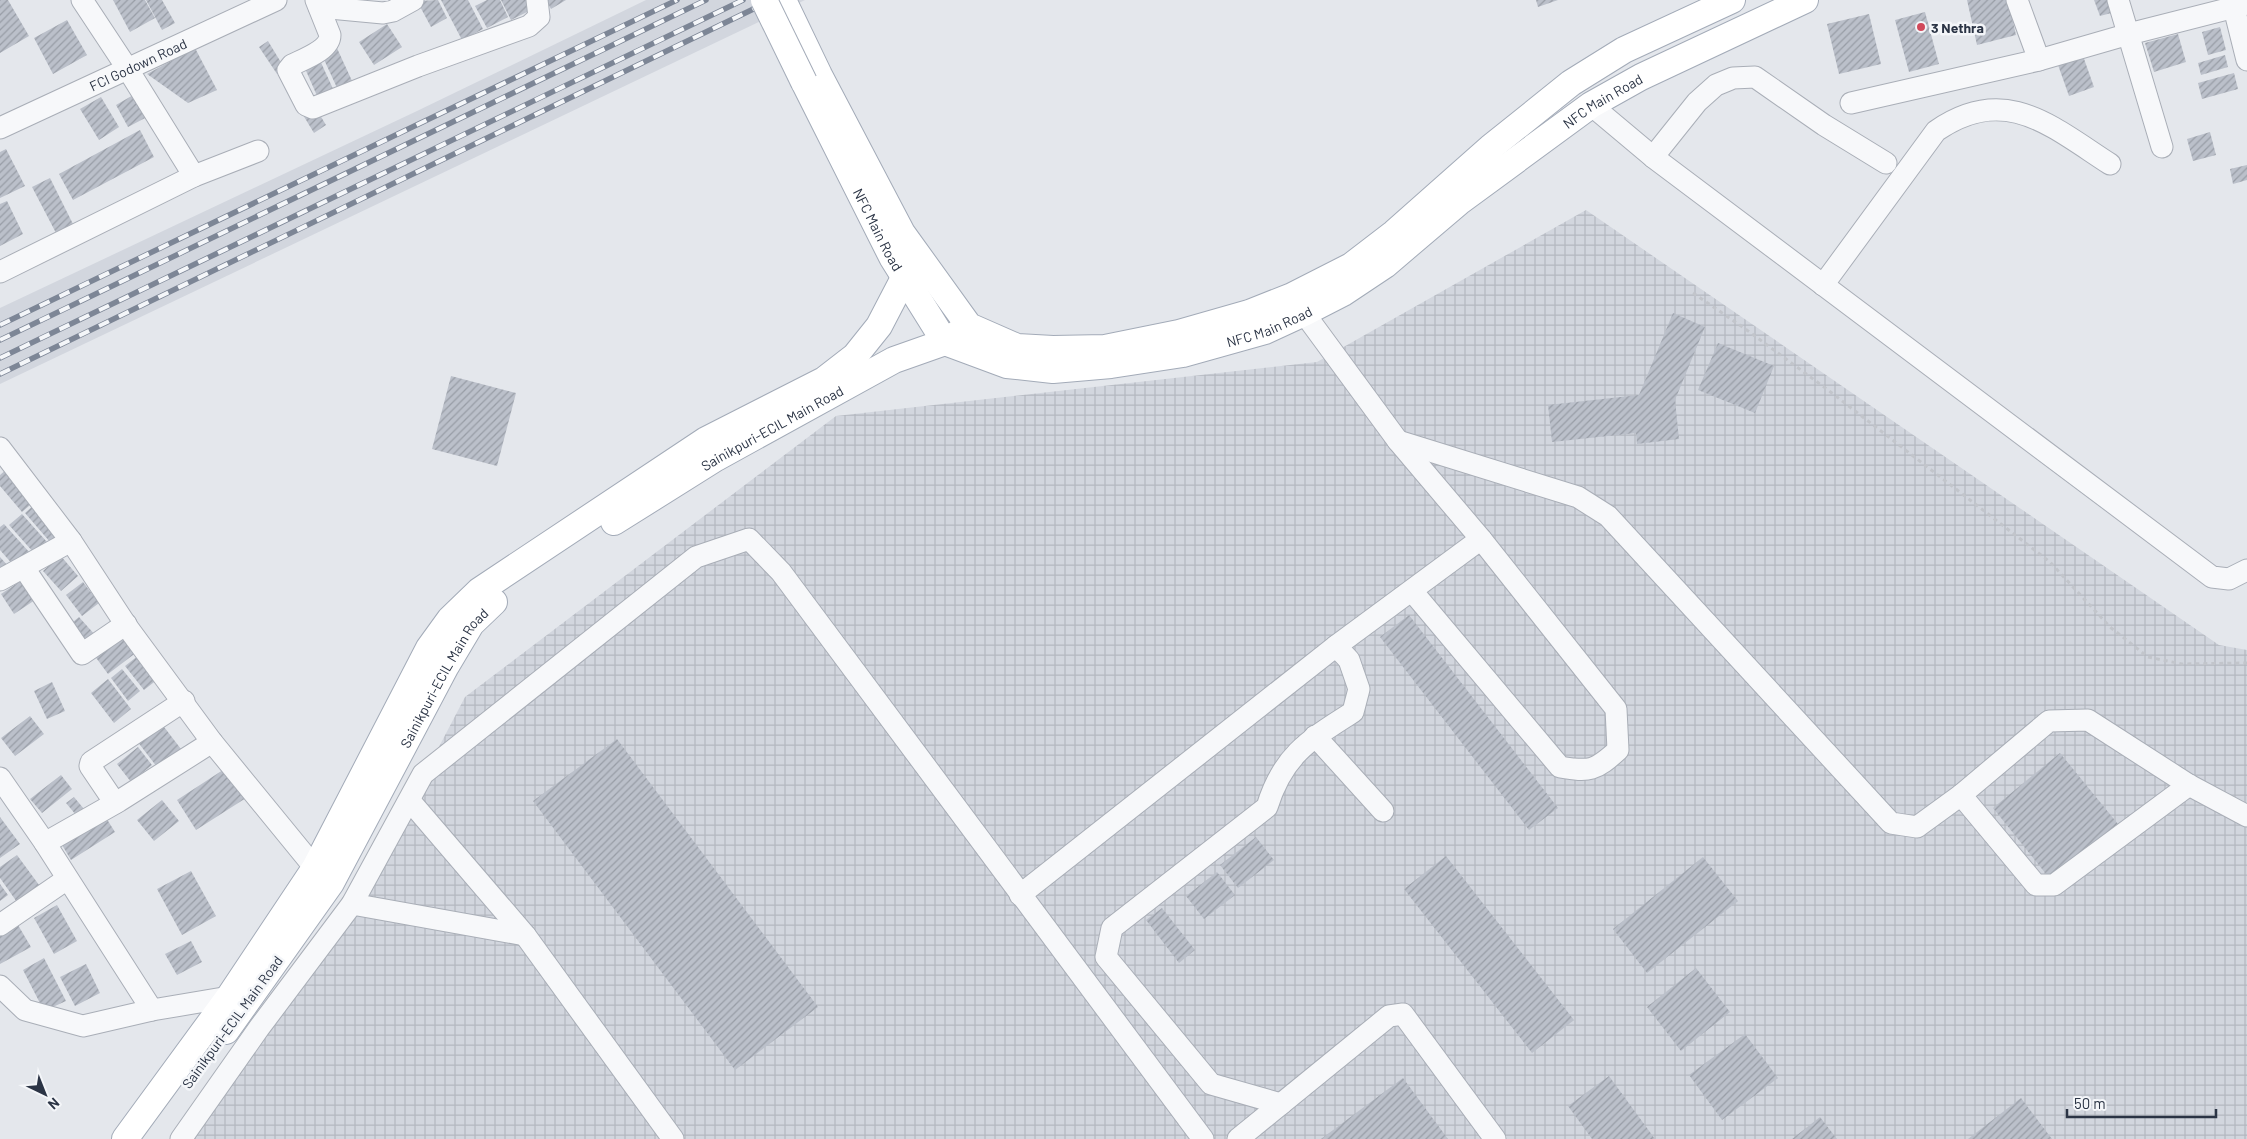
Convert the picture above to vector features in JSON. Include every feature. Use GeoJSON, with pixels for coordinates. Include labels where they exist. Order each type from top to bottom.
{"type":"FeatureCollection","features":[{"type":"Feature","properties":{"kind":"main road"},"geometry":{"type":"LineString","coordinates":[[764,0],[811,78]]}},
{"type":"Feature","properties":{"kind":"main road"},"geometry":{"type":"LineString","coordinates":[[783,0],[811,78]]}},
{"type":"Feature","properties":{"kind":"main road","name":"NFC Main Road"},"geometry":{"type":"LineString","coordinates":[[913,270],[969,326],[1017,347],[1105,348],[1179,333],[1249,313],[1292,296],[1351,266],[1387,239],[1490,148],[1571,83],[1624,50],[1732,0]]}},
{"type":"Feature","properties":{"kind":"main road","name":"NFC Main Road"},"geometry":{"type":"LineString","coordinates":[[811,78],[913,270],[945,342],[1007,365],[1062,369],[1111,365],[1183,354],[1265,331],[1304,313],[1343,293],[1384,265],[1459,202],[1591,105],[1659,69],[1804,0]]}},
{"type":"Feature","properties":{"kind":"main road","name":"Sainikpuri-ECIL Main Road"},"geometry":{"type":"LineString","coordinates":[[125,1139],[229,997],[315,868],[429,648],[450,619],[473,597],[706,440],[824,380],[856,356],[879,326],[913,270]]}},
{"type":"Feature","properties":{"kind":"main road","name":"Sainikpuri-ECIL Main Road"},"geometry":{"type":"LineString","coordinates":[[142,1139],[172,1104],[240,1013],[331,883],[470,624],[506,590],[716,458],[894,360],[945,342],[969,326]]}},
{"type":"Feature","properties":{"kind":"street"},"geometry":{"type":"LineString","coordinates":[[82,0],[194,176]]}},
{"type":"Feature","properties":{"kind":"street","name":"FCI Godown Road"},"geometry":{"type":"LineString","coordinates":[[0,128],[276,0]]}},
{"type":"Feature","properties":{"kind":"street"},"geometry":{"type":"LineString","coordinates":[[317,3],[383,13],[393,11],[413,0]]}},
{"type":"Feature","properties":{"kind":"street"},"geometry":{"type":"LineString","coordinates":[[317,3],[330,35],[330,41],[325,47],[292,65],[288,70],[306,105],[313,108],[418,66],[529,26],[539,16],[537,0]]}},
{"type":"Feature","properties":{"kind":"street"},"geometry":{"type":"LineString","coordinates":[[2017,0],[2039,60]]}},
{"type":"Feature","properties":{"kind":"street"},"geometry":{"type":"LineString","coordinates":[[2118,0],[2162,147]]}},
{"type":"Feature","properties":{"kind":"street"},"geometry":{"type":"LineString","coordinates":[[1850,102],[2039,60],[2238,4],[2247,60]]}},
{"type":"Feature","properties":{"kind":"street"},"geometry":{"type":"LineString","coordinates":[[1653,157],[1697,102],[1716,84],[1733,78],[1755,77],[1824,125],[1886,163]]}},
{"type":"Feature","properties":{"kind":"street"},"geometry":{"type":"LineString","coordinates":[[1591,105],[1653,157],[2212,577],[2229,579],[2247,570]]}},
{"type":"Feature","properties":{"kind":"street"},"geometry":{"type":"LineString","coordinates":[[1823,285],[1936,131],[1955,118],[2003,109],[2030,114],[2110,164]]}},
{"type":"Feature","properties":{"kind":"street"},"geometry":{"type":"LineString","coordinates":[[0,272],[194,176],[258,151]]}},
{"type":"Feature","properties":{"kind":"street"},"geometry":{"type":"LineString","coordinates":[[1304,313],[1398,440],[1481,539],[1616,709],[1618,750],[1603,764],[1584,772],[1560,767],[1412,591]]}},
{"type":"Feature","properties":{"kind":"street"},"geometry":{"type":"LineString","coordinates":[[1398,440],[1578,497],[1608,516],[1891,823],[1917,827],[1961,795],[2049,721],[2088,720],[2189,785],[2247,816]]}},
{"type":"Feature","properties":{"kind":"street"},"geometry":{"type":"LineString","coordinates":[[0,448],[71,541],[126,624],[184,701],[212,742],[315,868]]}},
{"type":"Feature","properties":{"kind":"street"},"geometry":{"type":"LineString","coordinates":[[181,1139],[259,1028],[352,904],[410,801],[423,774],[696,557],[748,539],[781,572],[1203,1139]]}},
{"type":"Feature","properties":{"kind":"street"},"geometry":{"type":"LineString","coordinates":[[1020,895],[1336,646],[1481,539]]}},
{"type":"Feature","properties":{"kind":"street"},"geometry":{"type":"LineString","coordinates":[[0,580],[71,541]]}},
{"type":"Feature","properties":{"kind":"street"},"geometry":{"type":"LineString","coordinates":[[24,568],[82,654],[126,624]]}},
{"type":"Feature","properties":{"kind":"street"},"geometry":{"type":"LineString","coordinates":[[1281,1104],[1211,1084],[1106,956],[1112,928],[1266,807],[1275,782],[1292,758],[1315,736],[1352,712],[1359,689],[1349,660],[1336,646]]}},
{"type":"Feature","properties":{"kind":"street"},"geometry":{"type":"LineString","coordinates":[[115,803],[90,766],[91,762],[184,701]]}},
{"type":"Feature","properties":{"kind":"street"},"geometry":{"type":"LineString","coordinates":[[1315,736],[1383,811]]}},
{"type":"Feature","properties":{"kind":"street"},"geometry":{"type":"LineString","coordinates":[[45,843],[115,803],[212,742]]}},
{"type":"Feature","properties":{"kind":"street"},"geometry":{"type":"LineString","coordinates":[[0,778],[45,843],[152,1010]]}},
{"type":"Feature","properties":{"kind":"street"},"geometry":{"type":"LineString","coordinates":[[1961,795],[2036,885],[2054,886],[2189,785]]}},
{"type":"Feature","properties":{"kind":"street"},"geometry":{"type":"LineString","coordinates":[[410,801],[525,935],[673,1139]]}},
{"type":"Feature","properties":{"kind":"street"},"geometry":{"type":"LineString","coordinates":[[0,925],[67,879]]}},
{"type":"Feature","properties":{"kind":"street"},"geometry":{"type":"LineString","coordinates":[[352,904],[525,935]]}},
{"type":"Feature","properties":{"kind":"street"},"geometry":{"type":"LineString","coordinates":[[0,986],[25,1010],[83,1026],[152,1010],[229,997]]}},
{"type":"Feature","properties":{"kind":"street"},"geometry":{"type":"LineString","coordinates":[[1238,1139],[1389,1016],[1403,1014],[1495,1139]]}},
{"type":"Feature","properties":{"kind":"path"},"geometry":{"type":"LineString","coordinates":[[1693,294],[1820,384],[2050,562],[2110,627],[2148,657],[2182,664],[2247,663]]}},
{"type":"Feature","properties":{"kind":"shaded area"},"geometry":{"type":"Polygon","coordinates":[[[646,0],[805,0],[0,384],[0,308],[417,111],[646,0]]]}},
{"type":"Feature","properties":{"kind":"shaded area"},"geometry":{"type":"Polygon","coordinates":[[[1586,210],[2219,645],[2247,650],[2247,1139],[183,1139],[383,854],[465,697],[836,416],[1317,362],[1586,210]]]}},
{"type":"Feature","properties":{"kind":"building"},"geometry":{"type":"Polygon","coordinates":[[[0,0],[8,0],[29,36],[0,53],[0,0]]]}},
{"type":"Feature","properties":{"kind":"building"},"geometry":{"type":"Polygon","coordinates":[[[113,0],[145,0],[155,18],[130,32],[113,0]]]}},
{"type":"Feature","properties":{"kind":"building"},"geometry":{"type":"Polygon","coordinates":[[[146,0],[162,0],[175,23],[162,30],[146,0]]]}},
{"type":"Feature","properties":{"kind":"building"},"geometry":{"type":"Polygon","coordinates":[[[438,0],[447,18],[431,27],[417,1],[438,0]]]}},
{"type":"Feature","properties":{"kind":"building"},"geometry":{"type":"Polygon","coordinates":[[[441,0],[468,0],[483,29],[462,40],[441,0]]]}},
{"type":"Feature","properties":{"kind":"building"},"geometry":{"type":"Polygon","coordinates":[[[487,0],[500,0],[508,17],[487,28],[475,6],[487,0]]]}},
{"type":"Feature","properties":{"kind":"building"},"geometry":{"type":"Polygon","coordinates":[[[501,0],[533,0],[537,7],[511,20],[501,0]]]}},
{"type":"Feature","properties":{"kind":"building"},"geometry":{"type":"Polygon","coordinates":[[[546,0],[566,0],[551,9],[546,0]]]}},
{"type":"Feature","properties":{"kind":"building"},"geometry":{"type":"Polygon","coordinates":[[[1536,0],[1558,0],[1538,7],[1536,0]]]}},
{"type":"Feature","properties":{"kind":"building"},"geometry":{"type":"Polygon","coordinates":[[[1967,0],[2008,0],[2016,35],[1977,45],[1967,0]]]}},
{"type":"Feature","properties":{"kind":"building"},"geometry":{"type":"Polygon","coordinates":[[[2094,0],[2111,0],[2115,12],[2100,16],[2094,0]]]}},
{"type":"Feature","properties":{"kind":"building"},"geometry":{"type":"Polygon","coordinates":[[[1925,12],[1939,64],[1909,72],[1895,20],[1925,12]]]}},
{"type":"Feature","properties":{"kind":"building"},"geometry":{"type":"Polygon","coordinates":[[[1869,14],[1881,64],[1839,74],[1827,24],[1869,14]]]}},
{"type":"Feature","properties":{"kind":"building"},"geometry":{"type":"Polygon","coordinates":[[[67,20],[87,55],[53,74],[34,38],[67,20]]]}},
{"type":"Feature","properties":{"kind":"building"},"geometry":{"type":"Polygon","coordinates":[[[387,24],[402,47],[374,65],[359,42],[387,24]]]}},
{"type":"Feature","properties":{"kind":"building"},"geometry":{"type":"Polygon","coordinates":[[[2220,27],[2226,50],[2208,55],[2202,32],[2220,27]]]}},
{"type":"Feature","properties":{"kind":"building"},"geometry":{"type":"Polygon","coordinates":[[[2178,34],[2186,62],[2154,72],[2145,43],[2178,34]]]}},
{"type":"Feature","properties":{"kind":"building"},"geometry":{"type":"Polygon","coordinates":[[[268,41],[285,69],[277,74],[259,47],[268,41]]]}},
{"type":"Feature","properties":{"kind":"building"},"geometry":{"type":"Polygon","coordinates":[[[336,46],[353,83],[338,90],[321,53],[336,46]]]}},
{"type":"Feature","properties":{"kind":"building"},"geometry":{"type":"Polygon","coordinates":[[[195,48],[217,90],[188,103],[147,74],[195,48]]]}},
{"type":"Feature","properties":{"kind":"building"},"geometry":{"type":"Polygon","coordinates":[[[2225,55],[2228,67],[2201,75],[2198,63],[2225,55]]]}},
{"type":"Feature","properties":{"kind":"building"},"geometry":{"type":"Polygon","coordinates":[[[318,56],[334,91],[318,98],[303,64],[318,56]]]}},
{"type":"Feature","properties":{"kind":"building"},"geometry":{"type":"Polygon","coordinates":[[[2083,56],[2094,87],[2069,96],[2058,65],[2083,56]]]}},
{"type":"Feature","properties":{"kind":"building"},"geometry":{"type":"Polygon","coordinates":[[[2234,73],[2238,89],[2202,99],[2198,83],[2234,73]]]}},
{"type":"Feature","properties":{"kind":"building"},"geometry":{"type":"Polygon","coordinates":[[[135,94],[147,117],[128,127],[116,105],[135,94]]]}},
{"type":"Feature","properties":{"kind":"building"},"geometry":{"type":"Polygon","coordinates":[[[101,97],[119,127],[99,140],[80,109],[101,97]]]}},
{"type":"Feature","properties":{"kind":"building"},"geometry":{"type":"Polygon","coordinates":[[[315,107],[326,125],[314,133],[303,115],[315,107]]]}},
{"type":"Feature","properties":{"kind":"building"},"geometry":{"type":"Polygon","coordinates":[[[140,130],[154,157],[73,200],[59,174],[140,130]]]}},
{"type":"Feature","properties":{"kind":"building"},"geometry":{"type":"Polygon","coordinates":[[[2210,132],[2216,155],[2193,161],[2187,139],[2210,132]]]}},
{"type":"Feature","properties":{"kind":"building"},"geometry":{"type":"Polygon","coordinates":[[[6,149],[25,186],[0,198],[0,152],[6,149]]]}},
{"type":"Feature","properties":{"kind":"building"},"geometry":{"type":"Polygon","coordinates":[[[2247,165],[2247,180],[2233,184],[2230,169],[2247,165]]]}},
{"type":"Feature","properties":{"kind":"building"},"geometry":{"type":"Polygon","coordinates":[[[50,178],[73,224],[56,233],[32,187],[50,178]]]}},
{"type":"Feature","properties":{"kind":"building"},"geometry":{"type":"Polygon","coordinates":[[[7,201],[23,234],[0,246],[0,204],[7,201]]]}},
{"type":"Feature","properties":{"kind":"building"},"geometry":{"type":"Polygon","coordinates":[[[1673,313],[1705,327],[1675,400],[1679,439],[1637,444],[1636,433],[1552,442],[1548,405],[1639,395],[1673,313]]]}},
{"type":"Feature","properties":{"kind":"building"},"geometry":{"type":"Polygon","coordinates":[[[1718,343],[1774,366],[1755,413],[1698,390],[1718,343]]]}},
{"type":"Feature","properties":{"kind":"building"},"geometry":{"type":"Polygon","coordinates":[[[451,376],[516,393],[497,466],[432,449],[451,376]]]}},
{"type":"Feature","properties":{"kind":"building"},"geometry":{"type":"Polygon","coordinates":[[[8,468],[36,500],[22,512],[0,486],[0,475],[8,468]]]}},
{"type":"Feature","properties":{"kind":"building"},"geometry":{"type":"Polygon","coordinates":[[[36,503],[62,532],[50,542],[25,513],[36,503]]]}},
{"type":"Feature","properties":{"kind":"building"},"geometry":{"type":"Polygon","coordinates":[[[22,514],[47,542],[34,553],[9,525],[22,514]]]}},
{"type":"Feature","properties":{"kind":"building"},"geometry":{"type":"Polygon","coordinates":[[[4,524],[30,553],[14,566],[0,550],[0,527],[4,524]]]}},
{"type":"Feature","properties":{"kind":"building"},"geometry":{"type":"Polygon","coordinates":[[[60,555],[78,576],[61,591],[43,571],[60,555]]]}},
{"type":"Feature","properties":{"kind":"building"},"geometry":{"type":"Polygon","coordinates":[[[0,557],[9,567],[0,575],[0,557]]]}},
{"type":"Feature","properties":{"kind":"building"},"geometry":{"type":"Polygon","coordinates":[[[25,578],[38,598],[14,614],[1,594],[25,578]]]}},
{"type":"Feature","properties":{"kind":"building"},"geometry":{"type":"Polygon","coordinates":[[[83,582],[99,603],[82,616],[66,595],[83,582]]]}},
{"type":"Feature","properties":{"kind":"building"},"geometry":{"type":"Polygon","coordinates":[[[1409,615],[1558,808],[1529,830],[1380,637],[1409,615]]]}},
{"type":"Feature","properties":{"kind":"building"},"geometry":{"type":"Polygon","coordinates":[[[79,617],[96,636],[83,647],[67,627],[79,617]]]}},
{"type":"Feature","properties":{"kind":"building"},"geometry":{"type":"Polygon","coordinates":[[[122,633],[137,652],[108,674],[94,655],[122,633]]]}},
{"type":"Feature","properties":{"kind":"building"},"geometry":{"type":"Polygon","coordinates":[[[139,655],[158,679],[144,690],[125,666],[139,655]]]}},
{"type":"Feature","properties":{"kind":"building"},"geometry":{"type":"Polygon","coordinates":[[[122,669],[140,691],[128,701],[111,678],[122,669]]]}},
{"type":"Feature","properties":{"kind":"building"},"geometry":{"type":"Polygon","coordinates":[[[108,679],[131,709],[114,723],[91,693],[108,679]]]}},
{"type":"Feature","properties":{"kind":"building"},"geometry":{"type":"Polygon","coordinates":[[[52,682],[65,711],[47,719],[34,691],[52,682]]]}},
{"type":"Feature","properties":{"kind":"building"},"geometry":{"type":"Polygon","coordinates":[[[30,716],[44,734],[15,756],[1,738],[30,716]]]}},
{"type":"Feature","properties":{"kind":"building"},"geometry":{"type":"Polygon","coordinates":[[[161,723],[181,749],[157,767],[137,741],[161,723]]]}},
{"type":"Feature","properties":{"kind":"building"},"geometry":{"type":"Polygon","coordinates":[[[617,739],[818,1007],[735,1070],[533,801],[617,739]]]}},
{"type":"Feature","properties":{"kind":"building"},"geometry":{"type":"Polygon","coordinates":[[[138,747],[152,765],[131,782],[117,764],[138,747]]]}},
{"type":"Feature","properties":{"kind":"building"},"geometry":{"type":"Polygon","coordinates":[[[2060,753],[2118,824],[2050,879],[1993,808],[2060,753]]]}},
{"type":"Feature","properties":{"kind":"building"},"geometry":{"type":"Polygon","coordinates":[[[226,768],[246,798],[196,830],[177,800],[226,768]]]}},
{"type":"Feature","properties":{"kind":"building"},"geometry":{"type":"Polygon","coordinates":[[[61,775],[72,789],[42,813],[30,799],[61,775]]]}},
{"type":"Feature","properties":{"kind":"building"},"geometry":{"type":"Polygon","coordinates":[[[74,797],[84,809],[76,815],[66,803],[74,797]]]}},
{"type":"Feature","properties":{"kind":"building"},"geometry":{"type":"Polygon","coordinates":[[[162,800],[179,821],[154,841],[137,820],[162,800]]]}},
{"type":"Feature","properties":{"kind":"building"},"geometry":{"type":"Polygon","coordinates":[[[103,813],[115,832],[71,860],[59,840],[103,813]]]}},
{"type":"Feature","properties":{"kind":"building"},"geometry":{"type":"Polygon","coordinates":[[[0,817],[20,844],[0,858],[0,817]]]}},
{"type":"Feature","properties":{"kind":"building"},"geometry":{"type":"Polygon","coordinates":[[[1256,837],[1274,860],[1238,888],[1220,865],[1256,837]]]}},
{"type":"Feature","properties":{"kind":"building"},"geometry":{"type":"Polygon","coordinates":[[[17,855],[42,889],[19,905],[0,878],[0,867],[17,855]]]}},
{"type":"Feature","properties":{"kind":"building"},"geometry":{"type":"Polygon","coordinates":[[[1446,856],[1574,1020],[1532,1053],[1404,889],[1446,856]]]}},
{"type":"Feature","properties":{"kind":"building"},"geometry":{"type":"Polygon","coordinates":[[[1703,857],[1738,901],[1647,973],[1613,929],[1703,857]]]}},
{"type":"Feature","properties":{"kind":"building"},"geometry":{"type":"Polygon","coordinates":[[[191,871],[216,916],[182,935],[157,889],[191,871]]]}},
{"type":"Feature","properties":{"kind":"building"},"geometry":{"type":"Polygon","coordinates":[[[1217,872],[1235,895],[1204,919],[1186,896],[1217,872]]]}},
{"type":"Feature","properties":{"kind":"building"},"geometry":{"type":"Polygon","coordinates":[[[0,884],[8,895],[0,901],[0,884]]]}},
{"type":"Feature","properties":{"kind":"building"},"geometry":{"type":"Polygon","coordinates":[[[57,905],[77,941],[54,954],[34,918],[57,905]]]}},
{"type":"Feature","properties":{"kind":"building"},"geometry":{"type":"Polygon","coordinates":[[[1162,908],[1195,950],[1179,963],[1146,920],[1162,908]]]}},
{"type":"Feature","properties":{"kind":"building"},"geometry":{"type":"Polygon","coordinates":[[[18,925],[31,947],[0,964],[0,936],[18,925]]]}},
{"type":"Feature","properties":{"kind":"building"},"geometry":{"type":"Polygon","coordinates":[[[191,941],[202,962],[177,975],[165,954],[191,941]]]}},
{"type":"Feature","properties":{"kind":"building"},"geometry":{"type":"Polygon","coordinates":[[[44,958],[66,1001],[44,1011],[23,970],[44,958]]]}},
{"type":"Feature","properties":{"kind":"building"},"geometry":{"type":"Polygon","coordinates":[[[86,964],[100,993],[75,1006],[60,977],[86,964]]]}},
{"type":"Feature","properties":{"kind":"building"},"geometry":{"type":"Polygon","coordinates":[[[1696,968],[1730,1012],[1681,1051],[1647,1007],[1696,968]]]}},
{"type":"Feature","properties":{"kind":"building"},"geometry":{"type":"Polygon","coordinates":[[[1745,1034],[1778,1078],[1722,1120],[1689,1075],[1745,1034]]]}},
{"type":"Feature","properties":{"kind":"building"},"geometry":{"type":"Polygon","coordinates":[[[1609,1076],[1655,1139],[1592,1139],[1568,1106],[1609,1076]]]}},
{"type":"Feature","properties":{"kind":"building"},"geometry":{"type":"Polygon","coordinates":[[[1403,1078],[1448,1139],[1321,1139],[1403,1078]]]}},
{"type":"Feature","properties":{"kind":"building"},"geometry":{"type":"Polygon","coordinates":[[[2021,1098],[2052,1139],[1968,1139],[2021,1098]]]}},
{"type":"Feature","properties":{"kind":"building"},"geometry":{"type":"Polygon","coordinates":[[[1820,1117],[1837,1139],[1792,1139],[1820,1117]]]}},
{"type":"Feature","properties":{"kind":"railway"},"geometry":{"type":"LineString","coordinates":[[0,325],[677,0]]}},
{"type":"Feature","properties":{"kind":"railway"},"geometry":{"type":"LineString","coordinates":[[0,340],[706,0]]}},
{"type":"Feature","properties":{"kind":"railway"},"geometry":{"type":"LineString","coordinates":[[0,358],[743,0]]}},
{"type":"Feature","properties":{"kind":"railway"},"geometry":{"type":"LineString","coordinates":[[0,374],[772,0]]}},
{"type":"Feature","properties":{"kind":"place","name":"3 Nethra"},"geometry":{"type":"Point","coordinates":[1921,27]}}]}
